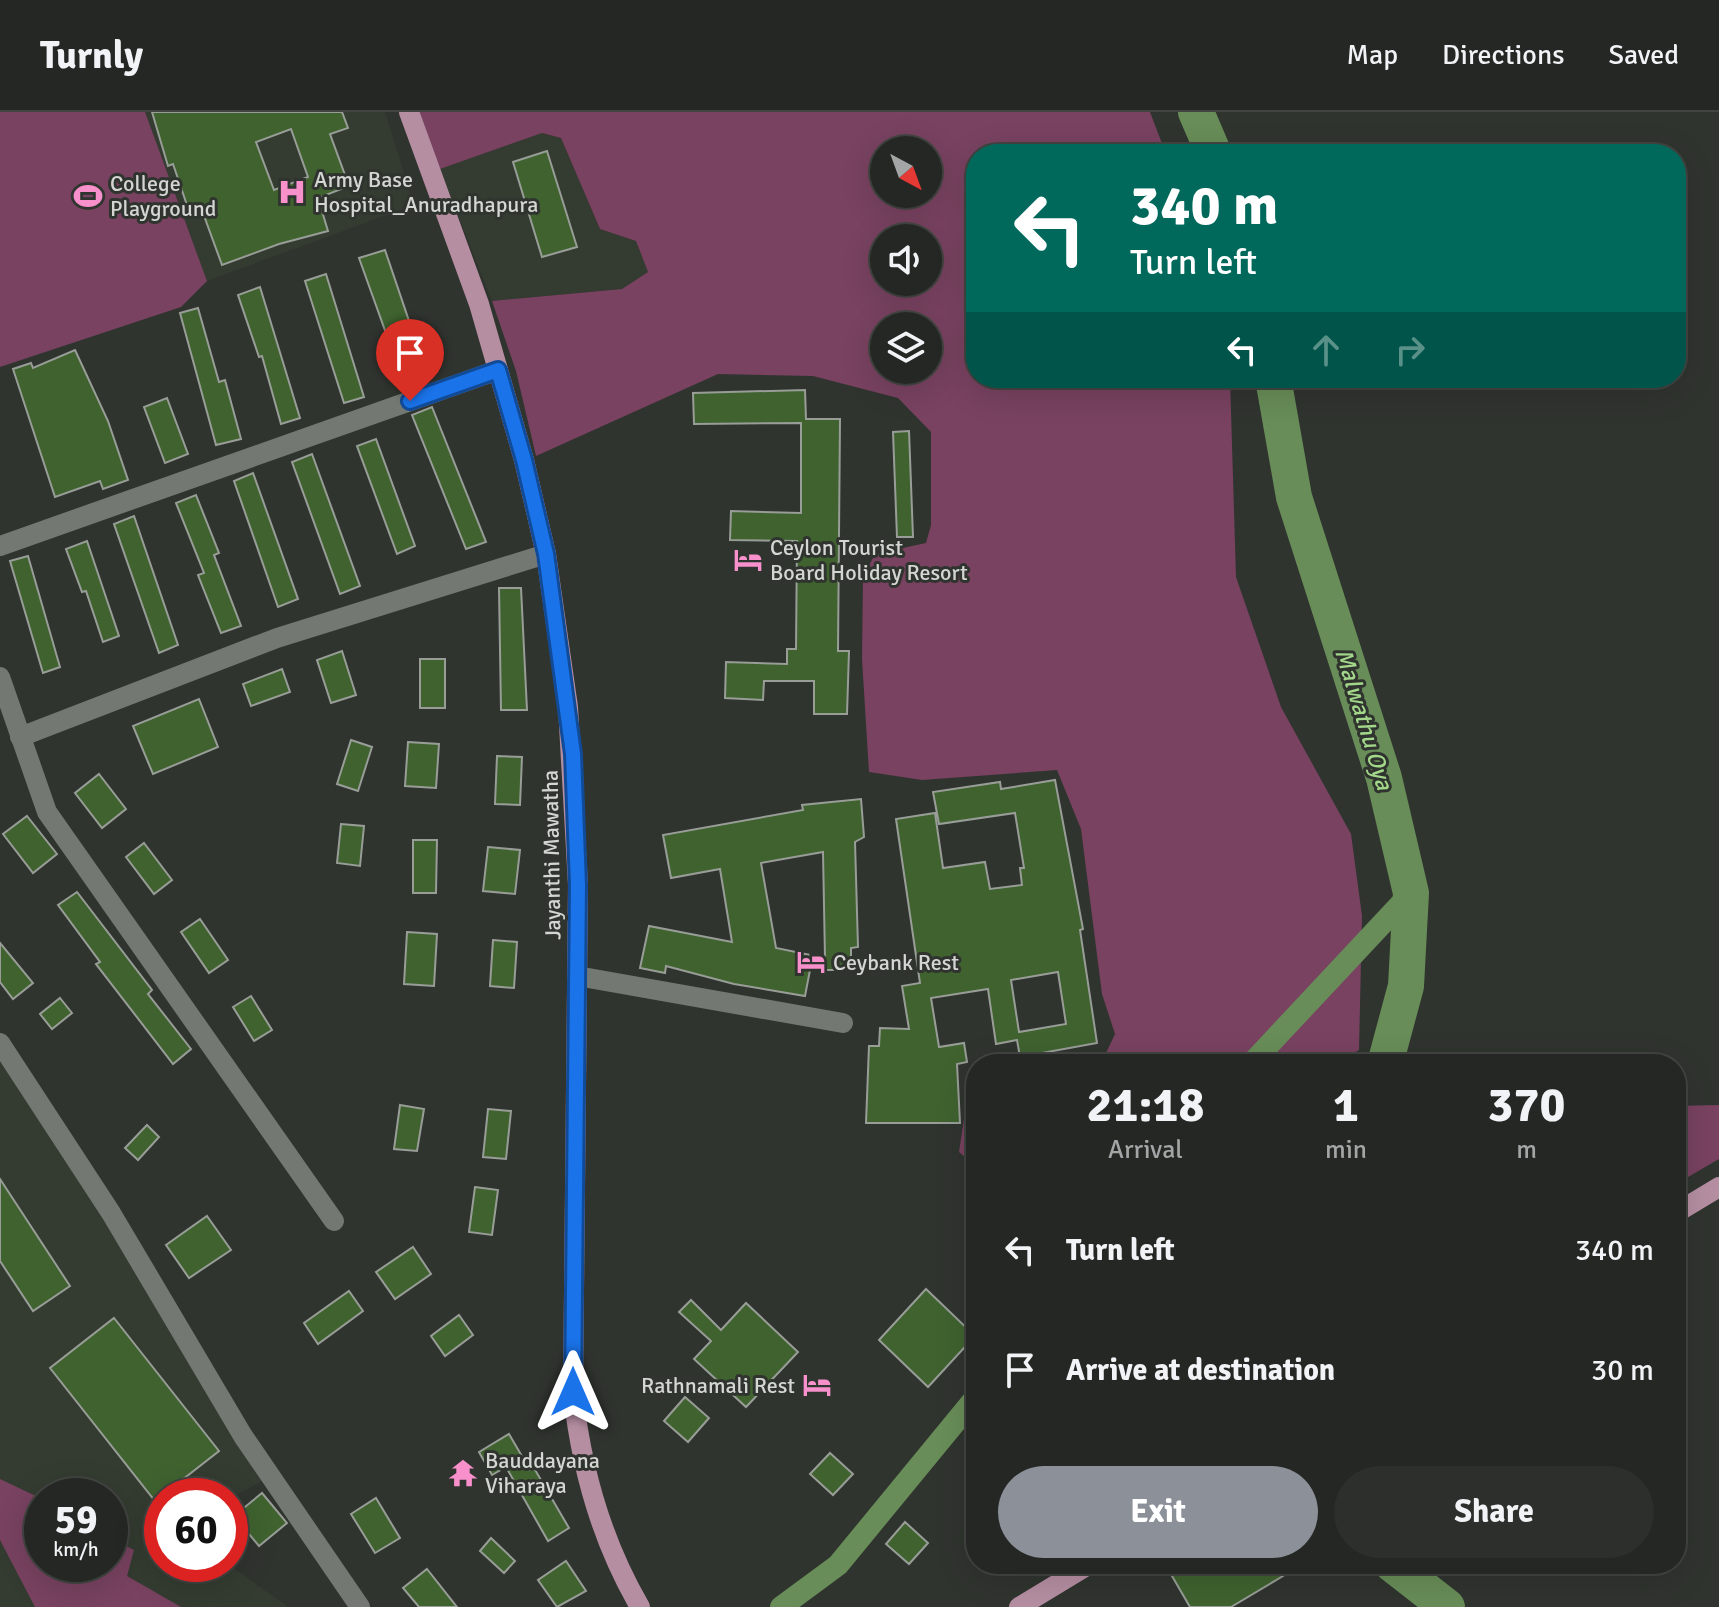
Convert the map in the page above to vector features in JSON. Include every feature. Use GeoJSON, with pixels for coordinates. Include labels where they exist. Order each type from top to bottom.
{"type":"FeatureCollection","features":[{"type":"Feature","properties":{"kind":"main road","name":"Jayanthi Mawatha"},"geometry":{"type":"LineString","coordinates":[[409,112],[479,304],[524,460],[546,554],[573,754],[577,976],[573,1392],[577,1433],[605,1535],[640,1607]]}},
{"type":"Feature","properties":{"kind":"main road"},"geometry":{"type":"LineString","coordinates":[[1686,1207],[1719,1187]]}},
{"type":"Feature","properties":{"kind":"main road"},"geometry":{"type":"LineString","coordinates":[[1019,1607],[1073,1574]]}},
{"type":"Feature","properties":{"kind":"street"},"geometry":{"type":"LineString","coordinates":[[0,546],[498,370]]}},
{"type":"Feature","properties":{"kind":"street"},"geometry":{"type":"LineString","coordinates":[[20,737],[277,638],[546,554]]}},
{"type":"Feature","properties":{"kind":"street"},"geometry":{"type":"LineString","coordinates":[[0,677],[47,812],[334,1221]]}},
{"type":"Feature","properties":{"kind":"street"},"geometry":{"type":"LineString","coordinates":[[577,976],[843,1023]]}},
{"type":"Feature","properties":{"kind":"street"},"geometry":{"type":"LineString","coordinates":[[0,1043],[111,1213],[243,1436],[360,1607]]}},
{"type":"Feature","properties":{"kind":"shaded area","name":"College Playground"},"geometry":{"type":"Polygon","coordinates":[[[0,112],[145,112],[207,281],[181,307],[0,367],[0,112]]]}},
{"type":"Feature","properties":{"kind":"shaded area","name":"Army Base Hospital_Anuradhapura"},"geometry":{"type":"Polygon","coordinates":[[[145,112],[385,112],[414,205],[207,281],[145,112]]]}},
{"type":"Feature","properties":{"kind":"shaded area"},"geometry":{"type":"Polygon","coordinates":[[[418,112],[1150,112],[1162,144],[966,144],[966,388],[1230,388],[1236,577],[1281,707],[1351,834],[1362,916],[1359,1050],[1352,1054],[1104,1054],[1115,1034],[1102,994],[1081,829],[1057,770],[922,780],[869,772],[862,659],[863,577],[875,554],[926,543],[931,525],[931,432],[898,398],[813,376],[718,374],[536,456],[516,371],[492,301],[622,289],[648,272],[636,241],[600,229],[561,138],[542,133],[440,169],[418,112]]]}},
{"type":"Feature","properties":{"kind":"shaded area"},"geometry":{"type":"Polygon","coordinates":[[[542,133],[561,138],[600,229],[636,241],[648,272],[622,289],[492,301],[440,169],[542,133]]]}},
{"type":"Feature","properties":{"kind":"shaded area"},"geometry":{"type":"Polygon","coordinates":[[[0,1043],[272,1476],[248,1489],[248,1478],[144,1478],[144,1582],[248,1582],[248,1578],[288,1607],[0,1607],[0,1043]]]}},
{"type":"Feature","properties":{"kind":"shaded area"},"geometry":{"type":"Polygon","coordinates":[[[1719,1105],[1719,1159],[1686,1178],[1686,1106],[1719,1105]]]}},
{"type":"Feature","properties":{"kind":"shaded area"},"geometry":{"type":"Polygon","coordinates":[[[966,1106],[966,1158],[959,1152],[966,1106]]]}},
{"type":"Feature","properties":{"kind":"shaded area"},"geometry":{"type":"Polygon","coordinates":[[[0,1479],[24,1490],[24,1582],[128,1582],[128,1577],[181,1607],[35,1607],[0,1540],[0,1479]]]}},
{"type":"Feature","properties":{"kind":"shaded area"},"geometry":{"type":"Polygon","coordinates":[[[128,1547],[134,1550],[128,1572],[128,1547]]]}},
{"type":"Feature","properties":{"kind":"building","name":"Army Base Hospital_Anuradhapura"},"geometry":{"type":"Polygon","coordinates":[[[152,112],[342,112],[348,128],[330,134],[349,186],[318,198],[328,231],[279,244],[222,265],[203,213],[191,217],[173,164],[168,166],[152,112]],[[291,129],[256,142],[274,190],[308,177],[291,129]]]}},
{"type":"Feature","properties":{"kind":"building"},"geometry":{"type":"Polygon","coordinates":[[[547,151],[577,247],[542,257],[513,162],[547,151]]]}},
{"type":"Feature","properties":{"kind":"building"},"geometry":{"type":"Polygon","coordinates":[[[385,250],[429,380],[406,389],[359,258],[385,250]]]}},
{"type":"Feature","properties":{"kind":"building"},"geometry":{"type":"Polygon","coordinates":[[[326,274],[364,397],[344,403],[305,281],[326,274]]]}},
{"type":"Feature","properties":{"kind":"building"},"geometry":{"type":"Polygon","coordinates":[[[260,287],[300,418],[281,424],[262,356],[259,357],[238,295],[260,287]]]}},
{"type":"Feature","properties":{"kind":"building"},"geometry":{"type":"Polygon","coordinates":[[[198,308],[219,382],[225,380],[241,439],[216,445],[180,313],[198,308]]]}},
{"type":"Feature","properties":{"kind":"building"},"geometry":{"type":"Polygon","coordinates":[[[75,350],[108,421],[128,480],[103,489],[100,481],[55,497],[13,369],[31,363],[33,368],[75,350]]]}},
{"type":"Feature","properties":{"kind":"building"},"geometry":{"type":"Polygon","coordinates":[[[805,390],[806,419],[840,419],[838,651],[849,651],[847,714],[814,714],[814,681],[764,681],[763,700],[725,698],[726,662],[787,664],[787,649],[796,649],[797,541],[730,540],[731,511],[801,513],[801,423],[694,424],[693,393],[805,390]]]}},
{"type":"Feature","properties":{"kind":"building"},"geometry":{"type":"Polygon","coordinates":[[[167,398],[188,454],[165,463],[144,407],[167,398]]]}},
{"type":"Feature","properties":{"kind":"building"},"geometry":{"type":"Polygon","coordinates":[[[432,407],[486,542],[466,549],[412,415],[432,407]]]}},
{"type":"Feature","properties":{"kind":"building"},"geometry":{"type":"Polygon","coordinates":[[[909,431],[913,537],[897,537],[893,432],[909,431]]]}},
{"type":"Feature","properties":{"kind":"building"},"geometry":{"type":"Polygon","coordinates":[[[376,439],[415,546],[397,554],[357,446],[376,439]]]}},
{"type":"Feature","properties":{"kind":"building"},"geometry":{"type":"Polygon","coordinates":[[[312,454],[360,586],[340,594],[292,462],[312,454]]]}},
{"type":"Feature","properties":{"kind":"building"},"geometry":{"type":"Polygon","coordinates":[[[253,473],[298,599],[278,607],[234,481],[253,473]]]}},
{"type":"Feature","properties":{"kind":"building"},"geometry":{"type":"Polygon","coordinates":[[[196,495],[219,553],[214,555],[241,626],[221,633],[198,575],[204,573],[176,503],[196,495]]]}},
{"type":"Feature","properties":{"kind":"building"},"geometry":{"type":"Polygon","coordinates":[[[134,516],[178,645],[159,653],[114,524],[134,516]]]}},
{"type":"Feature","properties":{"kind":"building"},"geometry":{"type":"Polygon","coordinates":[[[87,541],[119,636],[103,642],[86,591],[82,592],[66,549],[87,541]]]}},
{"type":"Feature","properties":{"kind":"building"},"geometry":{"type":"Polygon","coordinates":[[[28,556],[60,667],[43,673],[10,561],[28,556]]]}},
{"type":"Feature","properties":{"kind":"building"},"geometry":{"type":"Polygon","coordinates":[[[499,588],[521,588],[527,710],[501,710],[499,588]]]}},
{"type":"Feature","properties":{"kind":"building"},"geometry":{"type":"Polygon","coordinates":[[[342,651],[356,695],[331,703],[317,660],[342,651]]]}},
{"type":"Feature","properties":{"kind":"building"},"geometry":{"type":"Polygon","coordinates":[[[420,659],[445,659],[445,708],[420,708],[420,659]]]}},
{"type":"Feature","properties":{"kind":"building"},"geometry":{"type":"Polygon","coordinates":[[[282,669],[290,692],[251,706],[243,684],[282,669]]]}},
{"type":"Feature","properties":{"kind":"building"},"geometry":{"type":"Polygon","coordinates":[[[199,699],[218,747],[153,774],[133,726],[199,699]]]}},
{"type":"Feature","properties":{"kind":"building"},"geometry":{"type":"Polygon","coordinates":[[[351,740],[372,747],[358,791],[337,784],[351,740]]]}},
{"type":"Feature","properties":{"kind":"building"},"geometry":{"type":"Polygon","coordinates":[[[408,742],[439,744],[436,788],[405,786],[408,742]]]}},
{"type":"Feature","properties":{"kind":"building"},"geometry":{"type":"Polygon","coordinates":[[[497,756],[522,757],[520,805],[495,804],[497,756]]]}},
{"type":"Feature","properties":{"kind":"building"},"geometry":{"type":"Polygon","coordinates":[[[99,774],[126,809],[102,828],[75,793],[99,774]]]}},
{"type":"Feature","properties":{"kind":"building"},"geometry":{"type":"Polygon","coordinates":[[[1055,780],[1083,929],[1080,930],[1097,1043],[1019,1054],[1017,1040],[996,1044],[988,989],[931,998],[939,1047],[964,1043],[966,1062],[957,1064],[960,1123],[866,1123],[869,1046],[879,1046],[880,1028],[909,1029],[902,986],[920,983],[896,819],[935,813],[943,868],[985,862],[990,889],[1022,885],[1020,868],[1024,868],[1015,813],[939,824],[933,792],[1000,782],[1001,789],[1055,780]],[[1058,972],[1011,980],[1019,1032],[1066,1024],[1058,972]]]}},
{"type":"Feature","properties":{"kind":"building"},"geometry":{"type":"Polygon","coordinates":[[[861,799],[864,837],[855,842],[858,947],[851,948],[851,970],[810,970],[805,996],[734,984],[666,966],[665,973],[640,968],[649,926],[732,942],[720,869],[671,878],[663,835],[803,810],[802,805],[861,799]],[[823,852],[761,863],[776,948],[825,958],[823,852]]]}},
{"type":"Feature","properties":{"kind":"building"},"geometry":{"type":"Polygon","coordinates":[[[27,816],[57,854],[33,873],[3,834],[27,816]]]}},
{"type":"Feature","properties":{"kind":"building"},"geometry":{"type":"Polygon","coordinates":[[[341,824],[364,826],[360,866],[337,863],[341,824]]]}},
{"type":"Feature","properties":{"kind":"building"},"geometry":{"type":"Polygon","coordinates":[[[413,840],[437,840],[436,893],[413,893],[413,840]]]}},
{"type":"Feature","properties":{"kind":"building"},"geometry":{"type":"Polygon","coordinates":[[[144,843],[172,880],[154,894],[126,857],[144,843]]]}},
{"type":"Feature","properties":{"kind":"building"},"geometry":{"type":"Polygon","coordinates":[[[488,847],[520,850],[515,894],[483,891],[488,847]]]}},
{"type":"Feature","properties":{"kind":"building"},"geometry":{"type":"Polygon","coordinates":[[[77,892],[152,990],[148,994],[191,1049],[173,1064],[96,964],[100,962],[58,905],[77,892]]]}},
{"type":"Feature","properties":{"kind":"building"},"geometry":{"type":"Polygon","coordinates":[[[200,919],[228,960],[209,973],[181,932],[200,919]]]}},
{"type":"Feature","properties":{"kind":"building"},"geometry":{"type":"Polygon","coordinates":[[[407,932],[437,934],[434,986],[404,984],[407,932]]]}},
{"type":"Feature","properties":{"kind":"building"},"geometry":{"type":"Polygon","coordinates":[[[493,940],[517,942],[514,988],[490,986],[493,940]]]}},
{"type":"Feature","properties":{"kind":"building"},"geometry":{"type":"Polygon","coordinates":[[[0,943],[33,983],[13,999],[0,982],[0,943]]]}},
{"type":"Feature","properties":{"kind":"building"},"geometry":{"type":"Polygon","coordinates":[[[251,996],[272,1030],[254,1041],[233,1007],[251,996]]]}},
{"type":"Feature","properties":{"kind":"building"},"geometry":{"type":"Polygon","coordinates":[[[60,998],[72,1013],[52,1029],[40,1014],[60,998]]]}},
{"type":"Feature","properties":{"kind":"building"},"geometry":{"type":"Polygon","coordinates":[[[400,1105],[424,1109],[417,1151],[394,1149],[400,1105]]]}},
{"type":"Feature","properties":{"kind":"building"},"geometry":{"type":"Polygon","coordinates":[[[488,1109],[511,1111],[506,1159],[483,1157],[488,1109]]]}},
{"type":"Feature","properties":{"kind":"building"},"geometry":{"type":"Polygon","coordinates":[[[147,1125],[159,1137],[138,1160],[125,1148],[147,1125]]]}},
{"type":"Feature","properties":{"kind":"building"},"geometry":{"type":"Polygon","coordinates":[[[0,1179],[70,1286],[33,1311],[0,1261],[0,1179]]]}},
{"type":"Feature","properties":{"kind":"building"},"geometry":{"type":"Polygon","coordinates":[[[475,1187],[498,1190],[492,1235],[469,1232],[475,1187]]]}},
{"type":"Feature","properties":{"kind":"building"},"geometry":{"type":"Polygon","coordinates":[[[207,1216],[231,1250],[189,1278],[166,1245],[207,1216]]]}},
{"type":"Feature","properties":{"kind":"building"},"geometry":{"type":"Polygon","coordinates":[[[413,1247],[431,1274],[395,1299],[376,1272],[413,1247]]]}},
{"type":"Feature","properties":{"kind":"building"},"geometry":{"type":"Polygon","coordinates":[[[926,1289],[966,1327],[966,1346],[928,1387],[879,1340],[926,1289]]]}},
{"type":"Feature","properties":{"kind":"building"},"geometry":{"type":"Polygon","coordinates":[[[349,1291],[363,1311],[318,1344],[304,1323],[349,1291]]]}},
{"type":"Feature","properties":{"kind":"building"},"geometry":{"type":"Polygon","coordinates":[[[691,1300],[721,1330],[746,1303],[798,1352],[746,1407],[694,1359],[711,1341],[679,1312],[691,1300]]]}},
{"type":"Feature","properties":{"kind":"building"},"geometry":{"type":"Polygon","coordinates":[[[459,1315],[473,1335],[445,1356],[431,1336],[459,1315]]]}},
{"type":"Feature","properties":{"kind":"building"},"geometry":{"type":"Polygon","coordinates":[[[114,1318],[219,1451],[184,1478],[144,1478],[144,1487],[50,1368],[114,1318]]]}},
{"type":"Feature","properties":{"kind":"building"},"geometry":{"type":"Polygon","coordinates":[[[685,1397],[709,1418],[688,1442],[664,1421],[685,1397]]]}},
{"type":"Feature","properties":{"kind":"building"},"geometry":{"type":"Polygon","coordinates":[[[509,1434],[530,1470],[534,1468],[569,1528],[548,1541],[506,1467],[492,1475],[479,1452],[509,1434]]]}},
{"type":"Feature","properties":{"kind":"building"},"geometry":{"type":"Polygon","coordinates":[[[830,1453],[853,1474],[833,1495],[810,1474],[830,1453]]]}},
{"type":"Feature","properties":{"kind":"building"},"geometry":{"type":"Polygon","coordinates":[[[262,1493],[287,1523],[259,1546],[248,1533],[248,1504],[262,1493]]]}},
{"type":"Feature","properties":{"kind":"building"},"geometry":{"type":"Polygon","coordinates":[[[376,1498],[400,1538],[375,1553],[351,1514],[376,1498]]]}},
{"type":"Feature","properties":{"kind":"building"},"geometry":{"type":"Polygon","coordinates":[[[905,1522],[928,1543],[909,1564],[886,1544],[905,1522]]]}},
{"type":"Feature","properties":{"kind":"building"},"geometry":{"type":"Polygon","coordinates":[[[491,1538],[515,1561],[504,1573],[480,1551],[491,1538]]]}},
{"type":"Feature","properties":{"kind":"building"},"geometry":{"type":"Polygon","coordinates":[[[566,1561],[586,1591],[557,1607],[538,1580],[566,1561]]]}},
{"type":"Feature","properties":{"kind":"building"},"geometry":{"type":"Polygon","coordinates":[[[427,1569],[457,1607],[419,1607],[403,1588],[427,1569]]]}},
{"type":"Feature","properties":{"kind":"building"},"geometry":{"type":"Polygon","coordinates":[[[1171,1574],[1283,1576],[1231,1607],[1190,1607],[1171,1574]]]}},
{"type":"Feature","properties":{"kind":"waterway","name":"Malwathu Oya"},"geometry":{"type":"LineString","coordinates":[[1196,112],[1210,144]]}},
{"type":"Feature","properties":{"kind":"waterway","name":"Malwathu Oya"},"geometry":{"type":"LineString","coordinates":[[1275,388],[1294,497],[1384,778],[1411,893],[1406,986],[1388,1054]]}},
{"type":"Feature","properties":{"kind":"waterway"},"geometry":{"type":"LineString","coordinates":[[1260,1054],[1411,893]]}},
{"type":"Feature","properties":{"kind":"waterway"},"geometry":{"type":"LineString","coordinates":[[781,1607],[838,1565],[966,1409]]}},
{"type":"Feature","properties":{"kind":"waterway","name":"Malwathu Oya"},"geometry":{"type":"LineString","coordinates":[[1405,1574],[1447,1607]]}},
{"type":"Feature","properties":{"kind":"place","name":"Army Base Hospital_Anuradhapura"},"geometry":{"type":"Point","coordinates":[292,192]}},
{"type":"Feature","properties":{"kind":"place","name":"College Playground"},"geometry":{"type":"Point","coordinates":[88,196]}},
{"type":"Feature","properties":{"kind":"place","name":"Ceylon Tourist Board Holiday Resort"},"geometry":{"type":"Point","coordinates":[748,560]}},
{"type":"Feature","properties":{"kind":"place","name":"Ceybank Rest"},"geometry":{"type":"Point","coordinates":[811,962]}},
{"type":"Feature","properties":{"kind":"place","name":"Rathnamali Rest"},"geometry":{"type":"Point","coordinates":[817,1385]}},
{"type":"Feature","properties":{"kind":"place","name":"Bauddayana Viharaya"},"geometry":{"type":"Point","coordinates":[463,1473]}},
{"type":"Feature","properties":{"kind":"route"},"geometry":{"type":"LineString","coordinates":[[410,401],[498,370],[524,460],[546,554],[573,754],[578,885],[573,1392]]}}]}
